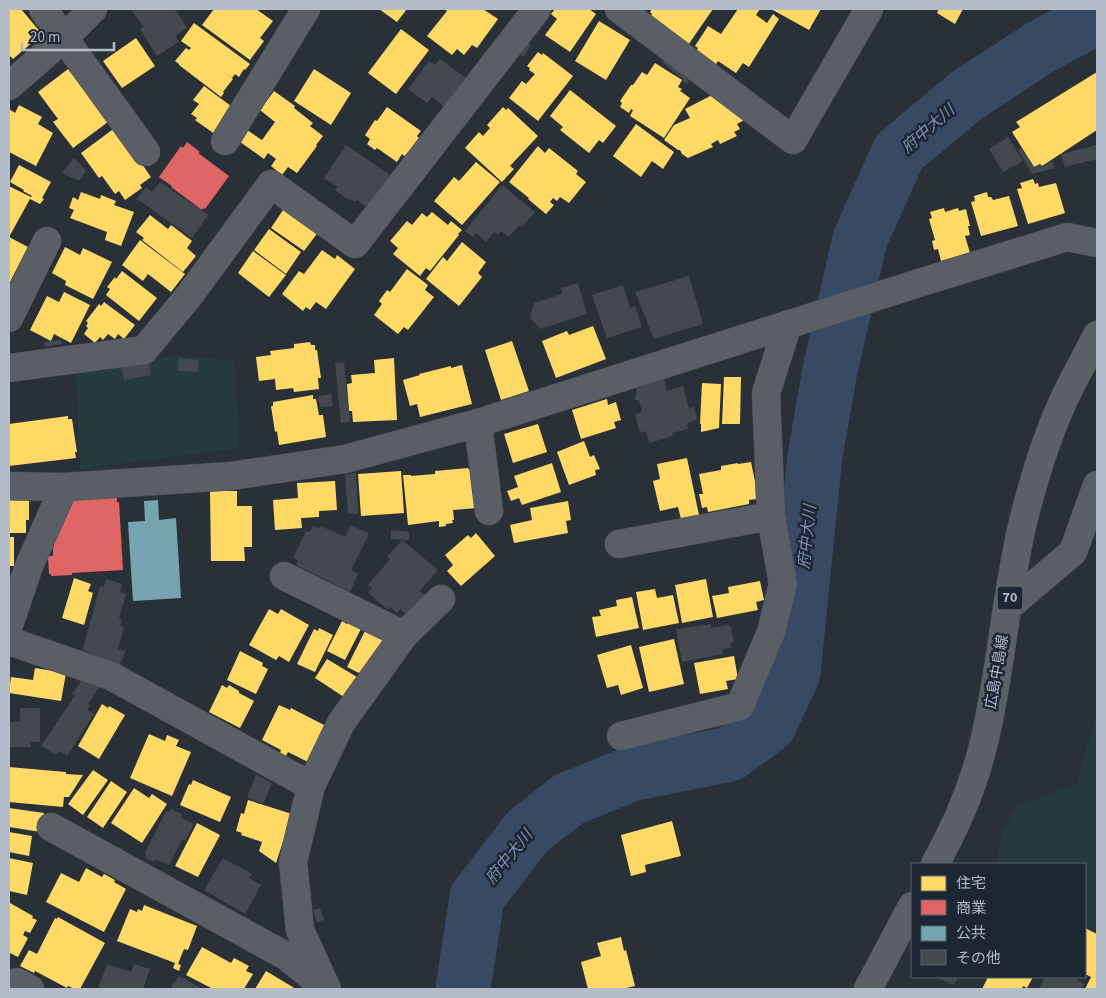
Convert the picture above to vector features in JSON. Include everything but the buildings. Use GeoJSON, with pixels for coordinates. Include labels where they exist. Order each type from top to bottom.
{"type":"FeatureCollection","features":[{"type":"Feature","properties":{"kind":"main road","name":"広島中島線"},"geometry":{"type":"LineString","coordinates":[[936,863],[961,813],[985,740],[993,702],[1015,562],[1024,518],[1036,475],[1068,390],[1097,335]]}},
{"type":"Feature","properties":{"kind":"main road"},"geometry":{"type":"LineString","coordinates":[[868,989],[911,908]]}},
{"type":"Feature","properties":{"kind":"street"},"geometry":{"type":"LineString","coordinates":[[43,9],[146,152]]}},
{"type":"Feature","properties":{"kind":"street"},"geometry":{"type":"LineString","coordinates":[[9,86],[64,38],[93,9]]}},
{"type":"Feature","properties":{"kind":"street"},"geometry":{"type":"LineString","coordinates":[[225,141],[306,9]]}},
{"type":"Feature","properties":{"kind":"street"},"geometry":{"type":"LineString","coordinates":[[9,368],[144,350],[189,296],[271,184],[355,244],[537,9]]}},
{"type":"Feature","properties":{"kind":"street"},"geometry":{"type":"LineString","coordinates":[[622,10],[793,140],[868,9]]}},
{"type":"Feature","properties":{"kind":"street"},"geometry":{"type":"LineString","coordinates":[[9,486],[64,487],[232,476],[354,456],[478,423],[1066,237],[1097,243]]}},
{"type":"Feature","properties":{"kind":"street"},"geometry":{"type":"LineString","coordinates":[[9,318],[47,241]]}},
{"type":"Feature","properties":{"kind":"street"},"geometry":{"type":"LineString","coordinates":[[621,736],[740,706],[772,632],[783,584],[770,516],[766,393],[796,322]]}},
{"type":"Feature","properties":{"kind":"street"},"geometry":{"type":"LineString","coordinates":[[478,423],[489,511]]}},
{"type":"Feature","properties":{"kind":"street"},"geometry":{"type":"LineString","coordinates":[[1008,608],[1073,552],[1097,485]]}},
{"type":"Feature","properties":{"kind":"street"},"geometry":{"type":"LineString","coordinates":[[9,625],[29,566],[64,487]]}},
{"type":"Feature","properties":{"kind":"street"},"geometry":{"type":"LineString","coordinates":[[619,544],[770,516]]}},
{"type":"Feature","properties":{"kind":"street"},"geometry":{"type":"LineString","coordinates":[[284,576],[404,635]]}},
{"type":"Feature","properties":{"kind":"street"},"geometry":{"type":"LineString","coordinates":[[326,989],[300,930],[292,862],[311,786],[341,723],[404,635],[441,599]]}},
{"type":"Feature","properties":{"kind":"street"},"geometry":{"type":"LineString","coordinates":[[9,641],[111,676],[311,786]]}},
{"type":"Feature","properties":{"kind":"street"},"geometry":{"type":"LineString","coordinates":[[51,827],[286,956],[326,989]]}},
{"type":"Feature","properties":{"kind":"green space"},"geometry":{"type":"Polygon","coordinates":[[[182,355],[235,361],[239,448],[80,469],[76,372],[182,355]]]}},
{"type":"Feature","properties":{"kind":"green space"},"geometry":{"type":"Polygon","coordinates":[[[1097,711],[1097,930],[1086,926],[1086,863],[996,863],[1002,831],[1016,807],[1077,783],[1097,711]]]}},
{"type":"Feature","properties":{"kind":"waterway","name":"府中大川"},"geometry":{"type":"LineString","coordinates":[[463,989],[477,897],[528,831],[569,799],[631,774],[730,754],[769,725],[793,673],[815,456],[830,370],[860,239],[899,152],[966,96],[1039,48],[1097,17]]}}]}
